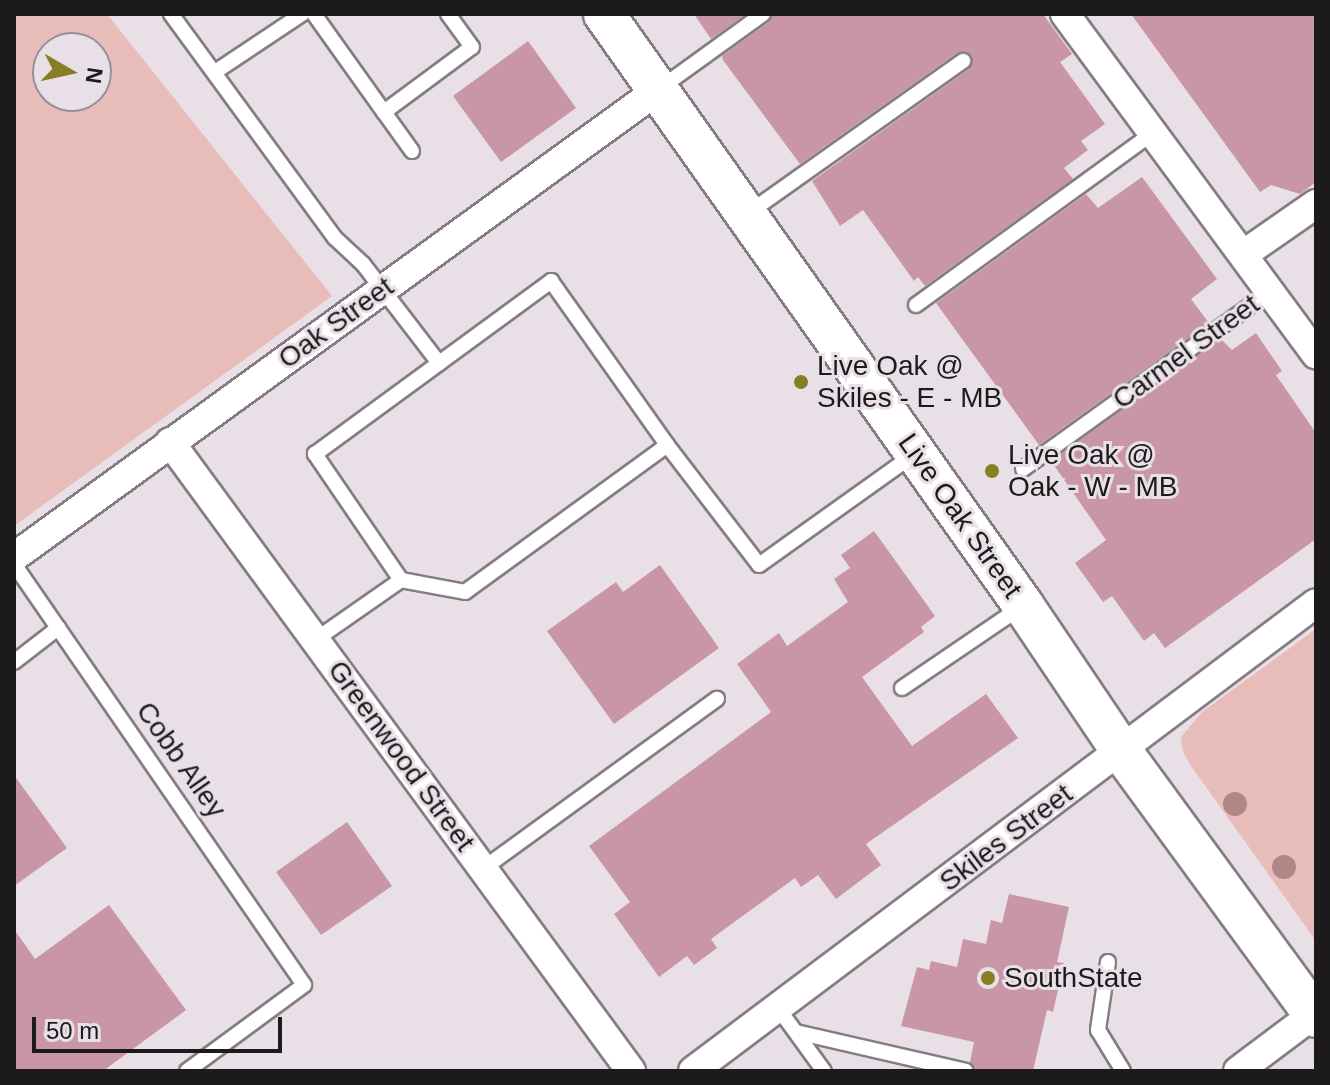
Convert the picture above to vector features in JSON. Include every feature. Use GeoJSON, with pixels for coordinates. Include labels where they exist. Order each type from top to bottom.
{"type":"FeatureCollection","features":[{"type":"Feature","properties":{"kind":"street","name":"Live Oak Street"},"geometry":{"type":"LineString","coordinates":[[604,14],[1023,605],[1122,752],[1315,1016]]}},
{"type":"Feature","properties":{"kind":"street","name":"Carmel Street"},"geometry":{"type":"LineString","coordinates":[[1065,14],[1316,355]]}},
{"type":"Feature","properties":{"kind":"street","name":"Oak Street"},"geometry":{"type":"LineString","coordinates":[[14,557],[658,90]]}},
{"type":"Feature","properties":{"kind":"street"},"geometry":{"type":"LineString","coordinates":[[1244,254],[1316,204]]}},
{"type":"Feature","properties":{"kind":"street","name":"Greenwood Street"},"geometry":{"type":"LineString","coordinates":[[170,442],[631,1071]]}},
{"type":"Feature","properties":{"kind":"street","name":"Skiles Street"},"geometry":{"type":"LineString","coordinates":[[693,1071],[1122,752],[1316,603]]}},
{"type":"Feature","properties":{"kind":"street"},"geometry":{"type":"LineString","coordinates":[[1238,1071],[1315,1016]]}},
{"type":"Feature","properties":{"kind":"lane"},"geometry":{"type":"LineString","coordinates":[[171,14],[335,238],[363,264],[439,363]]}},
{"type":"Feature","properties":{"kind":"lane"},"geometry":{"type":"LineString","coordinates":[[215,72],[302,14]]}},
{"type":"Feature","properties":{"kind":"lane"},"geometry":{"type":"LineString","coordinates":[[314,14],[412,151]]}},
{"type":"Feature","properties":{"kind":"lane"},"geometry":{"type":"LineString","coordinates":[[384,112],[472,47],[448,14]]}},
{"type":"Feature","properties":{"kind":"lane"},"geometry":{"type":"LineString","coordinates":[[658,90],[763,14]]}},
{"type":"Feature","properties":{"kind":"lane"},"geometry":{"type":"LineString","coordinates":[[747,214],[963,61]]}},
{"type":"Feature","properties":{"kind":"lane"},"geometry":{"type":"LineString","coordinates":[[916,305],[1153,133]]}},
{"type":"Feature","properties":{"kind":"lane"},"geometry":{"type":"LineString","coordinates":[[667,445],[465,592],[401,580],[315,454],[551,281],[667,445],[759,565],[915,453]]}},
{"type":"Feature","properties":{"kind":"lane","name":"Carmel Street"},"geometry":{"type":"LineString","coordinates":[[1023,469],[1271,291]]}},
{"type":"Feature","properties":{"kind":"lane","name":"Cobb Alley"},"geometry":{"type":"LineString","coordinates":[[14,564],[304,985],[187,1071]]}},
{"type":"Feature","properties":{"kind":"lane"},"geometry":{"type":"LineString","coordinates":[[315,640],[401,580]]}},
{"type":"Feature","properties":{"kind":"lane"},"geometry":{"type":"LineString","coordinates":[[902,688],[1023,605]]}},
{"type":"Feature","properties":{"kind":"lane"},"geometry":{"type":"LineString","coordinates":[[14,662],[58,628]]}},
{"type":"Feature","properties":{"kind":"lane"},"geometry":{"type":"LineString","coordinates":[[484,868],[717,699]]}},
{"type":"Feature","properties":{"kind":"lane"},"geometry":{"type":"LineString","coordinates":[[1108,962],[1098,1030],[1123,1071]]}},
{"type":"Feature","properties":{"kind":"lane"},"geometry":{"type":"LineString","coordinates":[[778,1008],[824,1071]]}},
{"type":"Feature","properties":{"kind":"lane"},"geometry":{"type":"LineString","coordinates":[[796,1032],[966,1071]]}},
{"type":"Feature","properties":{"kind":"shaded area"},"geometry":{"type":"Polygon","coordinates":[[[14,14],[107,14],[332,296],[14,526],[14,14]]]}},
{"type":"Feature","properties":{"kind":"shaded area"},"geometry":{"type":"Polygon","coordinates":[[[1316,629],[1316,941],[1191,766],[1183,752],[1181,737],[1202,712],[1316,629]]]}},
{"type":"Feature","properties":{"kind":"building"},"geometry":{"type":"Polygon","coordinates":[[[694,14],[746,14],[711,39],[694,14]]]}},
{"type":"Feature","properties":{"kind":"building"},"geometry":{"type":"Polygon","coordinates":[[[773,14],[1043,14],[1072,54],[1060,62],[1105,124],[1081,141],[1088,150],[1064,168],[1073,179],[925,286],[918,277],[914,281],[863,210],[840,226],[812,181],[969,69],[972,56],[966,52],[957,53],[800,164],[722,56],[769,22],[773,14]]]}},
{"type":"Feature","properties":{"kind":"building"},"geometry":{"type":"Polygon","coordinates":[[[1131,14],[1316,14],[1316,182],[1300,194],[1271,185],[1260,192],[1131,14]]]}},
{"type":"Feature","properties":{"kind":"building"},"geometry":{"type":"Polygon","coordinates":[[[528,41],[576,108],[501,162],[453,96],[528,41]]]}},
{"type":"Feature","properties":{"kind":"building"},"geometry":{"type":"Polygon","coordinates":[[[1142,177],[1217,279],[1191,299],[1209,323],[1039,445],[936,303],[1086,194],[1098,208],[1142,177]]]}},
{"type":"Feature","properties":{"kind":"building"},"geometry":{"type":"Polygon","coordinates":[[[1256,333],[1282,371],[1276,375],[1316,433],[1316,539],[1165,648],[1154,633],[1144,641],[1112,596],[1103,602],[1075,563],[1106,540],[1051,461],[1221,339],[1232,350],[1256,333]]]}},
{"type":"Feature","properties":{"kind":"building"},"geometry":{"type":"Polygon","coordinates":[[[874,531],[935,616],[921,627],[924,632],[862,677],[912,746],[986,694],[1018,738],[866,844],[881,865],[836,899],[818,875],[801,887],[795,878],[711,939],[717,948],[694,965],[687,956],[659,977],[614,914],[630,902],[589,846],[771,712],[737,664],[779,633],[787,646],[848,602],[834,579],[850,568],[841,555],[874,531]]]}},
{"type":"Feature","properties":{"kind":"building"},"geometry":{"type":"Polygon","coordinates":[[[660,565],[719,648],[614,724],[547,631],[616,582],[623,592],[660,565]]]}},
{"type":"Feature","properties":{"kind":"building"},"geometry":{"type":"Polygon","coordinates":[[[14,775],[67,848],[14,886],[14,775]]]}},
{"type":"Feature","properties":{"kind":"building"},"geometry":{"type":"Polygon","coordinates":[[[347,822],[392,886],[321,935],[276,872],[347,822]]]}},
{"type":"Feature","properties":{"kind":"building","name":"SouthState"},"geometry":{"type":"Polygon","coordinates":[[[1009,894],[1069,907],[1057,962],[1064,963],[1053,1012],[1047,1010],[1033,1071],[976,1071],[970,1062],[974,1042],[901,1026],[917,967],[929,970],[931,961],[957,967],[963,939],[986,944],[991,920],[1002,923],[1009,894]]]}},
{"type":"Feature","properties":{"kind":"building"},"geometry":{"type":"Polygon","coordinates":[[[109,905],[186,1010],[103,1071],[14,1071],[14,929],[35,959],[109,905]]]}},
{"type":"Feature","properties":{"kind":"place","name":"Live Oak @ Skiles - E - MB"},"geometry":{"type":"Point","coordinates":[801,382]}},
{"type":"Feature","properties":{"kind":"place","name":"Live Oak @ Oak - W - MB"},"geometry":{"type":"Point","coordinates":[992,471]}},
{"type":"Feature","properties":{"kind":"place","name":"SouthState"},"geometry":{"type":"Point","coordinates":[988,978]}}]}
